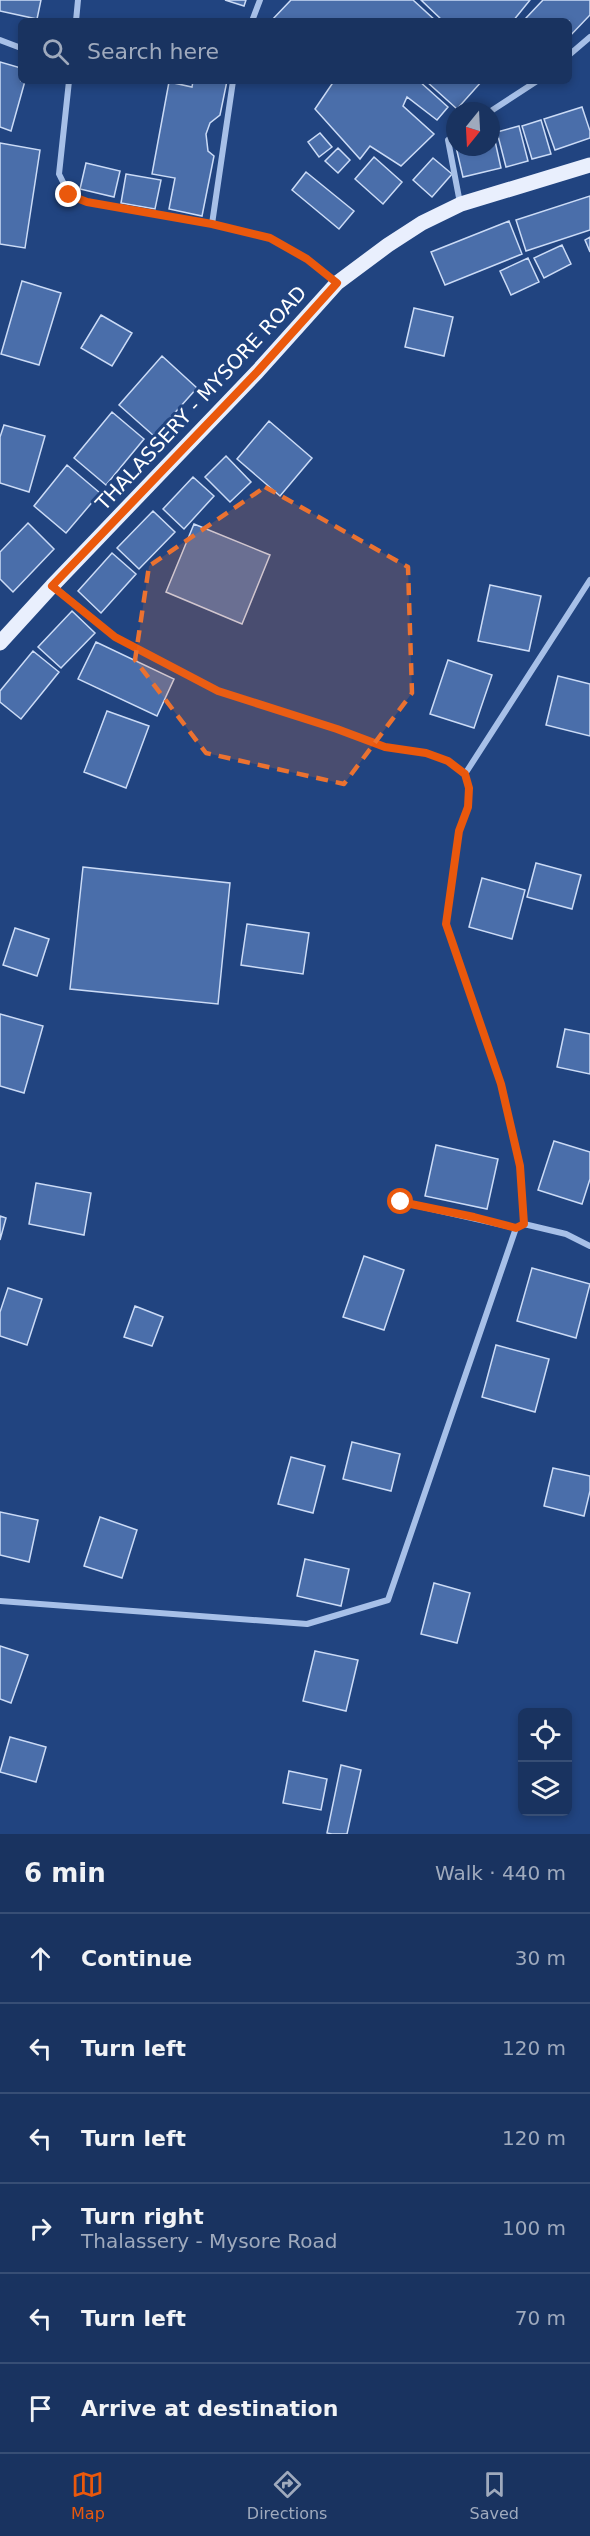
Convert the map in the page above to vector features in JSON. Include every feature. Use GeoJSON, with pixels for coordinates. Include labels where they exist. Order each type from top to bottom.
{"type":"FeatureCollection","features":[{"type":"Feature","properties":{"kind":"main road","name":"THALASSERY - MYSORE ROAD"},"geometry":{"type":"LineString","coordinates":[[0,643],[257,372],[337,283],[388,244],[460,204],[590,165]]}},
{"type":"Feature","properties":{"kind":"street"},"geometry":{"type":"LineString","coordinates":[[76,18],[78,0]]}},
{"type":"Feature","properties":{"kind":"street"},"geometry":{"type":"LineString","coordinates":[[253,18],[260,0]]}},
{"type":"Feature","properties":{"kind":"street"},"geometry":{"type":"LineString","coordinates":[[572,52],[590,37]]}},
{"type":"Feature","properties":{"kind":"street"},"geometry":{"type":"LineString","coordinates":[[0,40],[18,47]]}},
{"type":"Feature","properties":{"kind":"street"},"geometry":{"type":"LineString","coordinates":[[69,84],[59,174],[69,195],[87,202],[212,224],[270,238],[307,259],[337,283]]}},
{"type":"Feature","properties":{"kind":"street"},"geometry":{"type":"LineString","coordinates":[[212,224],[233,84]]}},
{"type":"Feature","properties":{"kind":"street"},"geometry":{"type":"LineString","coordinates":[[500,105],[532,84]]}},
{"type":"Feature","properties":{"kind":"street"},"geometry":{"type":"LineString","coordinates":[[451,156],[460,204]]}},
{"type":"Feature","properties":{"kind":"street"},"geometry":{"type":"LineString","coordinates":[[465,774],[590,580]]}},
{"type":"Feature","properties":{"kind":"street"},"geometry":{"type":"LineString","coordinates":[[52,586],[115,637],[218,691],[337,729],[385,747],[426,753],[448,761],[465,774],[469,788],[468,807],[459,831],[446,924],[501,1084],[520,1166],[524,1224]]}},
{"type":"Feature","properties":{"kind":"street"},"geometry":{"type":"LineString","coordinates":[[401,1202],[516,1228],[524,1224],[566,1234],[590,1246]]}},
{"type":"Feature","properties":{"kind":"street"},"geometry":{"type":"LineString","coordinates":[[0,1601],[307,1624],[388,1600],[516,1228]]}},
{"type":"Feature","properties":{"kind":"highlighted area"},"geometry":{"type":"Polygon","coordinates":[[[265,487],[408,567],[412,693],[344,784],[206,753],[135,660],[149,566],[265,487]]]}},
{"type":"Feature","properties":{"kind":"building"},"geometry":{"type":"Polygon","coordinates":[[[0,0],[41,0],[37,18],[0,11],[0,0]]]}},
{"type":"Feature","properties":{"kind":"building"},"geometry":{"type":"Polygon","coordinates":[[[225,0],[246,0],[244,6],[225,0]]]}},
{"type":"Feature","properties":{"kind":"building"},"geometry":{"type":"Polygon","coordinates":[[[291,0],[413,0],[433,18],[274,18],[291,0]]]}},
{"type":"Feature","properties":{"kind":"building"},"geometry":{"type":"Polygon","coordinates":[[[421,0],[530,0],[515,18],[440,18],[421,0]]]}},
{"type":"Feature","properties":{"kind":"building"},"geometry":{"type":"Polygon","coordinates":[[[543,0],[590,0],[590,15],[572,34],[572,18],[526,18],[543,0]]]}},
{"type":"Feature","properties":{"kind":"building"},"geometry":{"type":"Polygon","coordinates":[[[0,62],[18,67],[18,84],[24,84],[11,131],[0,127],[0,62]]]}},
{"type":"Feature","properties":{"kind":"building"},"geometry":{"type":"Polygon","coordinates":[[[169,84],[192,87],[192,84],[226,84],[220,115],[210,123],[206,134],[208,151],[214,156],[202,216],[169,209],[175,178],[152,174],[169,84]]]}},
{"type":"Feature","properties":{"kind":"building"},"geometry":{"type":"Polygon","coordinates":[[[332,84],[422,84],[446,105],[446,109],[437,120],[407,97],[403,106],[434,134],[401,166],[370,146],[360,159],[315,109],[332,84]]]}},
{"type":"Feature","properties":{"kind":"building"},"geometry":{"type":"Polygon","coordinates":[[[429,84],[479,84],[463,102],[449,102],[429,84]]]}},
{"type":"Feature","properties":{"kind":"building"},"geometry":{"type":"Polygon","coordinates":[[[582,107],[590,138],[555,150],[544,119],[582,107]]]}},
{"type":"Feature","properties":{"kind":"building"},"geometry":{"type":"Polygon","coordinates":[[[541,120],[551,154],[532,159],[522,126],[541,120]]]}},
{"type":"Feature","properties":{"kind":"building"},"geometry":{"type":"Polygon","coordinates":[[[519,126],[528,161],[506,167],[500,144],[500,131],[519,126]]]}},
{"type":"Feature","properties":{"kind":"building"},"geometry":{"type":"Polygon","coordinates":[[[320,133],[332,147],[319,157],[308,142],[320,133]]]}},
{"type":"Feature","properties":{"kind":"building"},"geometry":{"type":"Polygon","coordinates":[[[0,143],[40,150],[25,248],[0,244],[0,143]]]}},
{"type":"Feature","properties":{"kind":"building"},"geometry":{"type":"Polygon","coordinates":[[[338,148],[350,160],[338,173],[325,161],[338,148]]]}},
{"type":"Feature","properties":{"kind":"building"},"geometry":{"type":"Polygon","coordinates":[[[458,156],[498,156],[501,168],[463,177],[458,156]]]}},
{"type":"Feature","properties":{"kind":"building"},"geometry":{"type":"Polygon","coordinates":[[[374,157],[402,182],[383,204],[355,179],[374,157]]]}},
{"type":"Feature","properties":{"kind":"building"},"geometry":{"type":"Polygon","coordinates":[[[433,158],[452,174],[432,197],[413,180],[433,158]]]}},
{"type":"Feature","properties":{"kind":"building"},"geometry":{"type":"Polygon","coordinates":[[[86,163],[120,171],[114,197],[80,189],[86,163]]]}},
{"type":"Feature","properties":{"kind":"building"},"geometry":{"type":"Polygon","coordinates":[[[306,172],[354,211],[339,229],[292,190],[306,172]]]}},
{"type":"Feature","properties":{"kind":"building"},"geometry":{"type":"Polygon","coordinates":[[[126,174],[161,180],[155,209],[121,203],[126,174]]]}},
{"type":"Feature","properties":{"kind":"building"},"geometry":{"type":"Polygon","coordinates":[[[590,196],[590,230],[526,251],[516,220],[590,196]]]}},
{"type":"Feature","properties":{"kind":"building"},"geometry":{"type":"Polygon","coordinates":[[[509,221],[522,254],[445,285],[431,252],[509,221]]]}},
{"type":"Feature","properties":{"kind":"building"},"geometry":{"type":"Polygon","coordinates":[[[590,237],[590,252],[585,240],[590,237]]]}},
{"type":"Feature","properties":{"kind":"building"},"geometry":{"type":"Polygon","coordinates":[[[562,245],[571,264],[544,278],[534,258],[562,245]]]}},
{"type":"Feature","properties":{"kind":"building"},"geometry":{"type":"Polygon","coordinates":[[[528,258],[539,282],[511,295],[500,271],[528,258]]]}},
{"type":"Feature","properties":{"kind":"building"},"geometry":{"type":"Polygon","coordinates":[[[22,281],[61,293],[39,365],[1,354],[22,281]]]}},
{"type":"Feature","properties":{"kind":"building"},"geometry":{"type":"Polygon","coordinates":[[[414,308],[453,317],[444,356],[405,347],[414,308]]]}},
{"type":"Feature","properties":{"kind":"building"},"geometry":{"type":"Polygon","coordinates":[[[101,315],[132,333],[112,366],[81,348],[101,315]]]}},
{"type":"Feature","properties":{"kind":"building"},"geometry":{"type":"Polygon","coordinates":[[[162,356],[197,388],[154,436],[119,405],[162,356]]]}},
{"type":"Feature","properties":{"kind":"building"},"geometry":{"type":"Polygon","coordinates":[[[112,412],[144,439],[106,485],[74,458],[112,412]]]}},
{"type":"Feature","properties":{"kind":"building"},"geometry":{"type":"Polygon","coordinates":[[[269,421],[312,458],[280,496],[237,459],[269,421]]]}},
{"type":"Feature","properties":{"kind":"building"},"geometry":{"type":"Polygon","coordinates":[[[4,425],[45,436],[29,492],[0,483],[0,437],[4,425]]]}},
{"type":"Feature","properties":{"kind":"building"},"geometry":{"type":"Polygon","coordinates":[[[226,456],[251,482],[230,502],[205,477],[226,456]]]}},
{"type":"Feature","properties":{"kind":"building"},"geometry":{"type":"Polygon","coordinates":[[[67,465],[100,493],[66,533],[34,506],[67,465]]]}},
{"type":"Feature","properties":{"kind":"building"},"geometry":{"type":"Polygon","coordinates":[[[193,477],[214,496],[184,529],[163,509],[193,477]]]}},
{"type":"Feature","properties":{"kind":"building"},"geometry":{"type":"Polygon","coordinates":[[[153,511],[175,532],[139,569],[117,548],[153,511]]]}},
{"type":"Feature","properties":{"kind":"building"},"geometry":{"type":"Polygon","coordinates":[[[28,523],[54,549],[13,592],[0,579],[0,552],[28,523]]]}},
{"type":"Feature","properties":{"kind":"building"},"geometry":{"type":"Polygon","coordinates":[[[194,524],[270,555],[242,624],[166,592],[194,524]]]}},
{"type":"Feature","properties":{"kind":"building"},"geometry":{"type":"Polygon","coordinates":[[[112,553],[136,574],[101,613],[78,591],[112,553]]]}},
{"type":"Feature","properties":{"kind":"building"},"geometry":{"type":"Polygon","coordinates":[[[490,585],[541,596],[529,651],[478,641],[490,585]]]}},
{"type":"Feature","properties":{"kind":"building"},"geometry":{"type":"Polygon","coordinates":[[[72,611],[95,633],[61,668],[38,647],[72,611]]]}},
{"type":"Feature","properties":{"kind":"building"},"geometry":{"type":"Polygon","coordinates":[[[96,642],[174,679],[157,716],[78,679],[96,642]]]}},
{"type":"Feature","properties":{"kind":"building"},"geometry":{"type":"Polygon","coordinates":[[[33,651],[59,672],[21,719],[0,702],[0,691],[33,651]]]}},
{"type":"Feature","properties":{"kind":"building"},"geometry":{"type":"Polygon","coordinates":[[[448,660],[492,675],[474,728],[430,714],[448,660]]]}},
{"type":"Feature","properties":{"kind":"building"},"geometry":{"type":"Polygon","coordinates":[[[558,676],[590,684],[590,736],[546,725],[558,676]]]}},
{"type":"Feature","properties":{"kind":"building"},"geometry":{"type":"Polygon","coordinates":[[[107,711],[149,726],[126,788],[84,772],[107,711]]]}},
{"type":"Feature","properties":{"kind":"building"},"geometry":{"type":"Polygon","coordinates":[[[536,863],[581,875],[572,909],[527,897],[536,863]]]}},
{"type":"Feature","properties":{"kind":"building"},"geometry":{"type":"Polygon","coordinates":[[[83,867],[230,883],[218,1004],[70,989],[83,867]]]}},
{"type":"Feature","properties":{"kind":"building"},"geometry":{"type":"Polygon","coordinates":[[[482,878],[525,890],[512,939],[469,927],[482,878]]]}},
{"type":"Feature","properties":{"kind":"building"},"geometry":{"type":"Polygon","coordinates":[[[247,924],[309,933],[303,974],[241,965],[247,924]]]}},
{"type":"Feature","properties":{"kind":"building"},"geometry":{"type":"Polygon","coordinates":[[[15,928],[49,939],[37,976],[3,965],[15,928]]]}},
{"type":"Feature","properties":{"kind":"building"},"geometry":{"type":"Polygon","coordinates":[[[0,1014],[43,1026],[24,1093],[0,1086],[0,1014]]]}},
{"type":"Feature","properties":{"kind":"building"},"geometry":{"type":"Polygon","coordinates":[[[565,1029],[590,1034],[590,1074],[557,1067],[565,1029]]]}},
{"type":"Feature","properties":{"kind":"building"},"geometry":{"type":"Polygon","coordinates":[[[554,1141],[590,1152],[590,1179],[582,1204],[538,1190],[554,1141]]]}},
{"type":"Feature","properties":{"kind":"building"},"geometry":{"type":"Polygon","coordinates":[[[436,1145],[498,1159],[487,1209],[425,1196],[436,1145]]]}},
{"type":"Feature","properties":{"kind":"building"},"geometry":{"type":"Polygon","coordinates":[[[36,1183],[91,1193],[84,1235],[29,1224],[36,1183]]]}},
{"type":"Feature","properties":{"kind":"building"},"geometry":{"type":"Polygon","coordinates":[[[0,1216],[6,1218],[0,1240],[0,1216]]]}},
{"type":"Feature","properties":{"kind":"building"},"geometry":{"type":"Polygon","coordinates":[[[364,1256],[404,1270],[384,1330],[343,1317],[364,1256]]]}},
{"type":"Feature","properties":{"kind":"building"},"geometry":{"type":"Polygon","coordinates":[[[532,1268],[590,1284],[576,1338],[517,1321],[532,1268]]]}},
{"type":"Feature","properties":{"kind":"building"},"geometry":{"type":"Polygon","coordinates":[[[8,1288],[42,1299],[27,1345],[0,1336],[0,1312],[8,1288]]]}},
{"type":"Feature","properties":{"kind":"building"},"geometry":{"type":"Polygon","coordinates":[[[135,1306],[163,1317],[152,1346],[124,1337],[135,1306]]]}},
{"type":"Feature","properties":{"kind":"building"},"geometry":{"type":"Polygon","coordinates":[[[496,1345],[549,1359],[535,1412],[482,1397],[496,1345]]]}},
{"type":"Feature","properties":{"kind":"building"},"geometry":{"type":"Polygon","coordinates":[[[352,1442],[400,1454],[391,1491],[343,1479],[352,1442]]]}},
{"type":"Feature","properties":{"kind":"building"},"geometry":{"type":"Polygon","coordinates":[[[291,1457],[325,1466],[313,1513],[278,1504],[291,1457]]]}},
{"type":"Feature","properties":{"kind":"building"},"geometry":{"type":"Polygon","coordinates":[[[553,1468],[590,1476],[590,1491],[584,1516],[544,1506],[553,1468]]]}},
{"type":"Feature","properties":{"kind":"building"},"geometry":{"type":"Polygon","coordinates":[[[0,1512],[38,1520],[29,1562],[0,1555],[0,1512]]]}},
{"type":"Feature","properties":{"kind":"building"},"geometry":{"type":"Polygon","coordinates":[[[100,1517],[137,1530],[122,1578],[84,1566],[100,1517]]]}},
{"type":"Feature","properties":{"kind":"building"},"geometry":{"type":"Polygon","coordinates":[[[305,1559],[349,1569],[341,1606],[297,1596],[305,1559]]]}},
{"type":"Feature","properties":{"kind":"building"},"geometry":{"type":"Polygon","coordinates":[[[434,1583],[470,1593],[457,1643],[421,1634],[434,1583]]]}},
{"type":"Feature","properties":{"kind":"building"},"geometry":{"type":"Polygon","coordinates":[[[0,1646],[28,1655],[11,1703],[0,1699],[0,1646]]]}},
{"type":"Feature","properties":{"kind":"building"},"geometry":{"type":"Polygon","coordinates":[[[315,1651],[358,1660],[346,1711],[303,1701],[315,1651]]]}},
{"type":"Feature","properties":{"kind":"building"},"geometry":{"type":"Polygon","coordinates":[[[10,1737],[46,1747],[36,1782],[0,1772],[10,1737]]]}},
{"type":"Feature","properties":{"kind":"building"},"geometry":{"type":"Polygon","coordinates":[[[341,1765],[361,1770],[347,1834],[332,1834],[327,1833],[341,1765]]]}},
{"type":"Feature","properties":{"kind":"building"},"geometry":{"type":"Polygon","coordinates":[[[289,1771],[327,1779],[321,1810],[283,1803],[289,1771]]]}},
{"type":"Feature","properties":{"kind":"route"},"geometry":{"type":"LineString","coordinates":[[69,195],[87,202],[212,224],[270,238],[307,259],[337,283],[257,372],[52,586],[115,637],[218,691],[337,729],[385,747],[426,753],[448,761],[465,774],[469,788],[468,807],[459,831],[446,924],[501,1084],[520,1166],[524,1224],[516,1228],[401,1202]]}}]}
